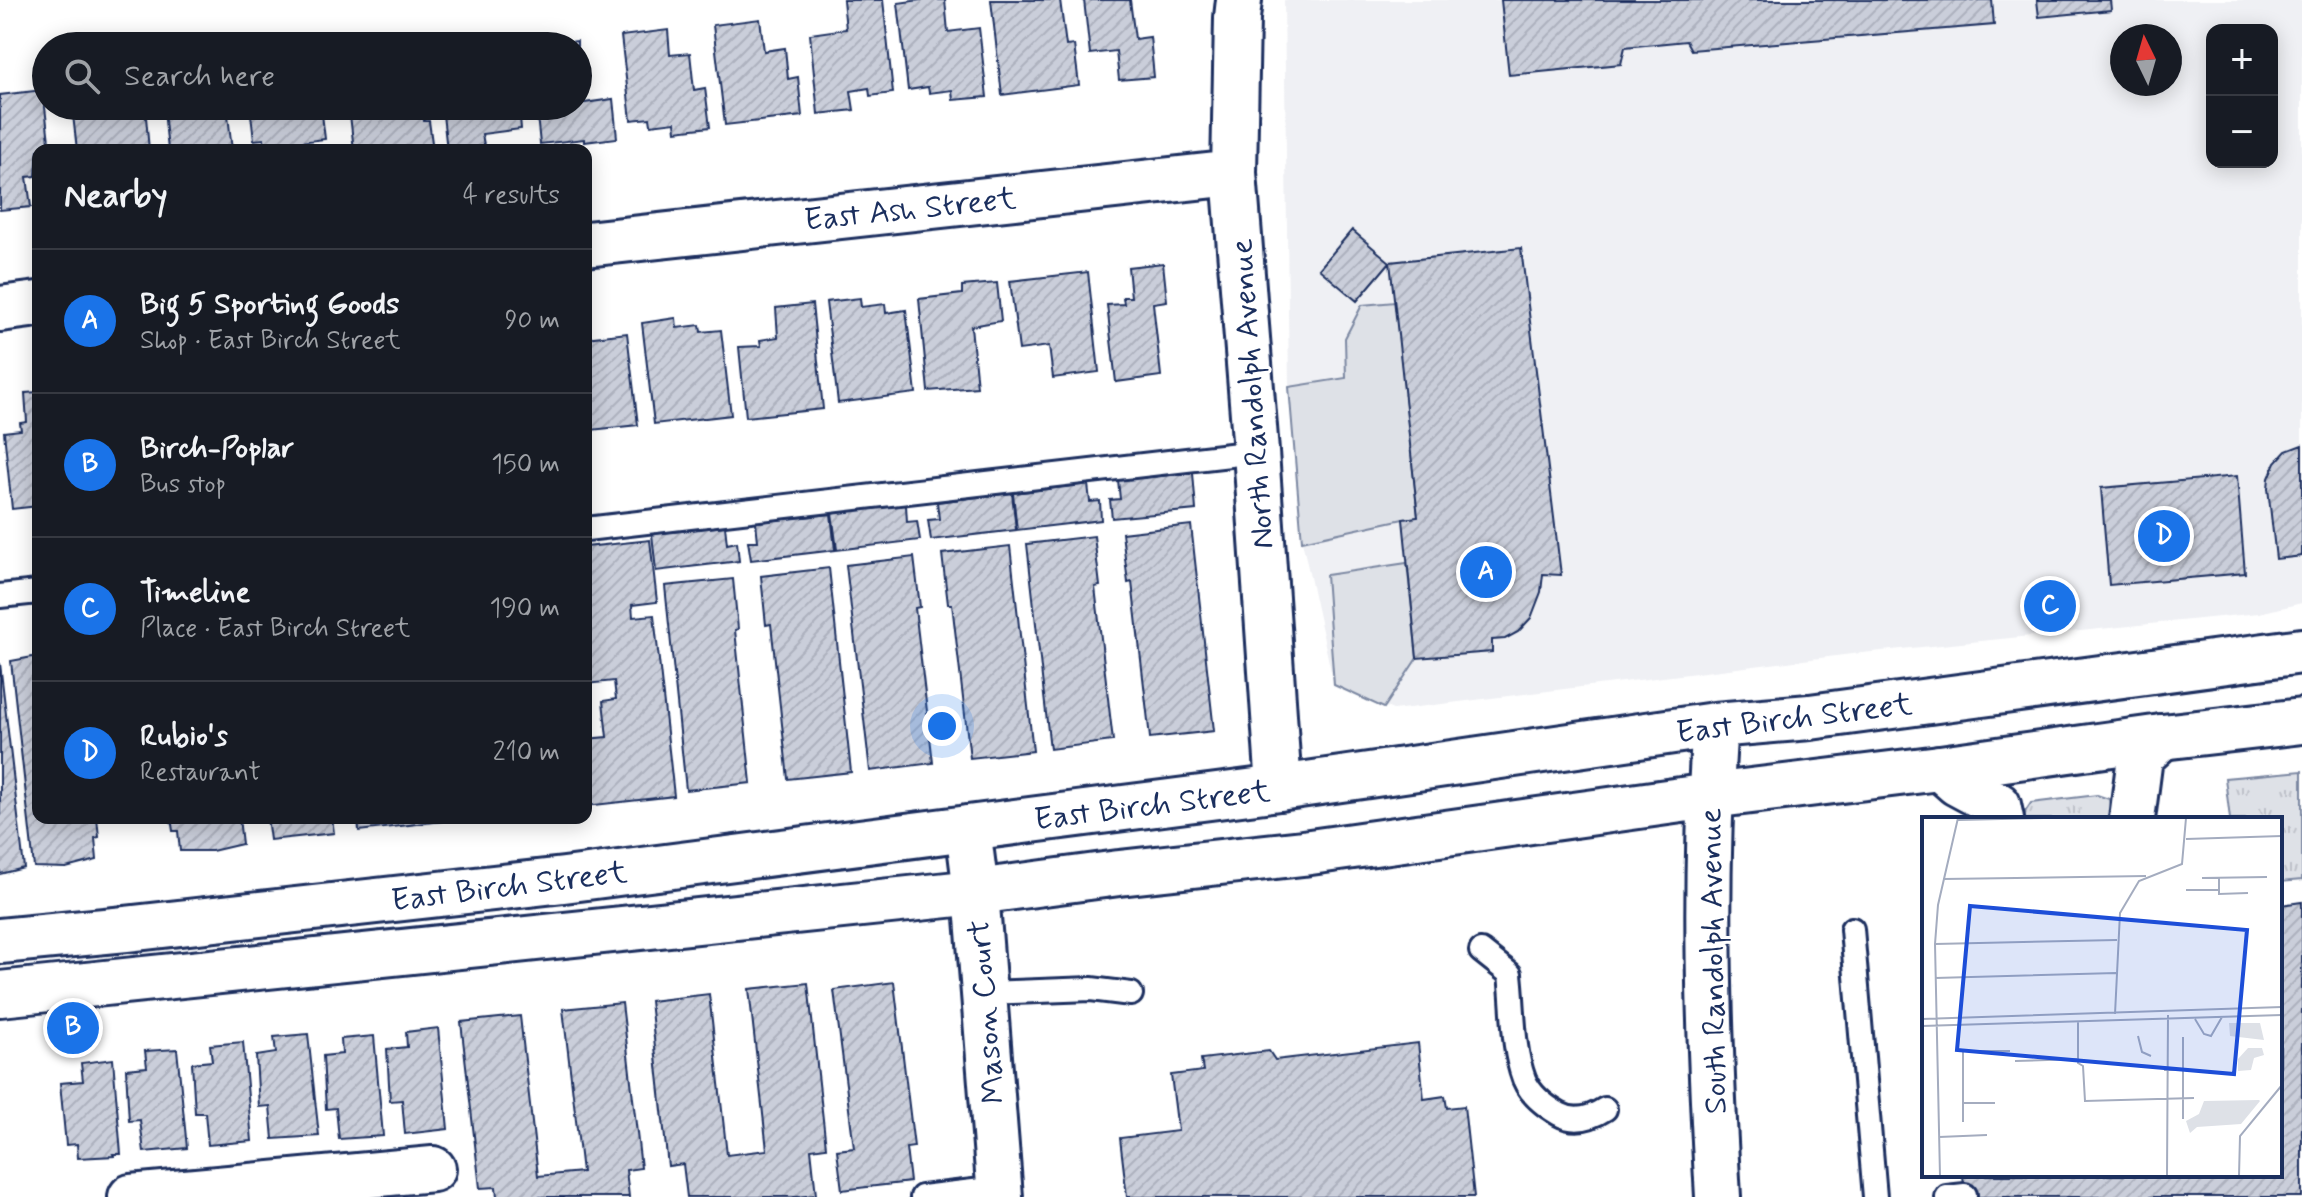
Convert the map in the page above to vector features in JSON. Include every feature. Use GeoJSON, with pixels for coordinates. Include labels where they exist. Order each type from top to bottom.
{"type":"FeatureCollection","features":[{"type":"Feature","properties":{"kind":"street","name":"North Randolph Avenue"},"geometry":{"type":"LineString","coordinates":[[1239,0],[1234,173],[1279,788]]}},
{"type":"Feature","properties":{"kind":"street","name":"East Ash Street"},"geometry":{"type":"LineString","coordinates":[[592,243],[1234,173]]}},
{"type":"Feature","properties":{"kind":"street"},"geometry":{"type":"LineString","coordinates":[[0,309],[32,305]]}},
{"type":"Feature","properties":{"kind":"street","name":"East Birch Street"},"geometry":{"type":"LineString","coordinates":[[0,941],[564,880],[1279,788],[1715,725],[1810,717],[2302,651]]}},
{"type":"Feature","properties":{"kind":"street","name":"East Birch Street"},"geometry":{"type":"LineString","coordinates":[[0,994],[976,892],[1303,853],[1710,796],[2302,721]]}},
{"type":"Feature","properties":{"kind":"street","name":"South Randolph Avenue"},"geometry":{"type":"LineString","coordinates":[[1715,725],[1708,900],[1718,1197]]}},
{"type":"Feature","properties":{"kind":"street"},"geometry":{"type":"LineString","coordinates":[[2132,817],[2140,757],[2162,737]]}},
{"type":"Feature","properties":{"kind":"street"},"geometry":{"type":"LineString","coordinates":[[1940,768],[1957,783],[1998,805],[2001,817]]}},
{"type":"Feature","properties":{"kind":"street","name":"Mason Court"},"geometry":{"type":"LineString","coordinates":[[968,828],[1000,1192]]}},
{"type":"Feature","properties":{"kind":"street"},"geometry":{"type":"LineString","coordinates":[[131,1197],[433,1169]]}},
{"type":"Feature","properties":{"kind":"lane"},"geometry":{"type":"LineString","coordinates":[[592,528],[1256,452]]}},
{"type":"Feature","properties":{"kind":"lane"},"geometry":{"type":"LineString","coordinates":[[0,596],[32,593]]}},
{"type":"Feature","properties":{"kind":"lane"},"geometry":{"type":"LineString","coordinates":[[1852,929],[1875,1197]]}},
{"type":"Feature","properties":{"kind":"lane"},"geometry":{"type":"LineString","coordinates":[[1481,951],[1510,974],[1517,1051],[1525,1081],[1544,1105],[1565,1117],[1591,1118],[1605,1109]]}},
{"type":"Feature","properties":{"kind":"lane"},"geometry":{"type":"LineString","coordinates":[[984,993],[1091,989],[1131,994]]}},
{"type":"Feature","properties":{"kind":"lane"},"geometry":{"type":"LineString","coordinates":[[922,1197],[1000,1192]]}},
{"type":"Feature","properties":{"kind":"shaded area"},"geometry":{"type":"Polygon","coordinates":[[[1284,0],[2302,0],[2302,603],[2259,613],[1852,654],[1393,710],[1334,685],[1302,541],[1289,387],[1284,0]]]}},
{"type":"Feature","properties":{"kind":"green space"},"geometry":{"type":"Polygon","coordinates":[[[1395,302],[1418,517],[1302,541],[1289,387],[1346,378],[1345,338],[1362,305],[1395,302]]]}},
{"type":"Feature","properties":{"kind":"green space"},"geometry":{"type":"Polygon","coordinates":[[[1407,563],[1417,658],[1384,708],[1334,685],[1326,575],[1407,563]]]}},
{"type":"Feature","properties":{"kind":"green space"},"geometry":{"type":"Polygon","coordinates":[[[2302,771],[2302,880],[2282,882],[2282,817],[2230,817],[2225,778],[2302,771]]]}},
{"type":"Feature","properties":{"kind":"green space"},"geometry":{"type":"Polygon","coordinates":[[[2097,795],[2109,799],[2111,817],[2025,817],[2031,803],[2097,795]]]}},
{"type":"Feature","properties":{"kind":"building"},"geometry":{"type":"Polygon","coordinates":[[[843,0],[883,0],[893,93],[870,96],[869,88],[851,91],[854,110],[818,114],[810,34],[846,29],[843,0]]]}},
{"type":"Feature","properties":{"kind":"building"},"geometry":{"type":"Polygon","coordinates":[[[945,0],[948,32],[979,28],[987,97],[953,100],[952,90],[929,93],[928,87],[908,90],[898,3],[945,0]]]}},
{"type":"Feature","properties":{"kind":"building"},"geometry":{"type":"Polygon","coordinates":[[[991,0],[1060,0],[1066,46],[1074,45],[1079,85],[1002,95],[991,0]]]}},
{"type":"Feature","properties":{"kind":"building"},"geometry":{"type":"Polygon","coordinates":[[[1084,0],[1130,0],[1135,39],[1150,37],[1154,77],[1119,80],[1116,51],[1090,54],[1084,0]]]}},
{"type":"Feature","properties":{"kind":"building"},"geometry":{"type":"Polygon","coordinates":[[[1501,0],[1992,0],[1994,25],[1691,50],[1686,41],[1625,47],[1621,64],[1509,75],[1501,0]]]}},
{"type":"Feature","properties":{"kind":"building"},"geometry":{"type":"Polygon","coordinates":[[[2037,0],[2110,0],[2111,10],[2039,17],[2037,0]]]}},
{"type":"Feature","properties":{"kind":"building"},"geometry":{"type":"Polygon","coordinates":[[[760,19],[764,51],[785,48],[788,79],[798,77],[802,116],[725,125],[713,25],[760,19]]]}},
{"type":"Feature","properties":{"kind":"building"},"geometry":{"type":"Polygon","coordinates":[[[668,30],[670,55],[690,53],[694,90],[705,88],[710,127],[676,131],[675,122],[651,125],[650,118],[631,120],[621,36],[668,30]]]}},
{"type":"Feature","properties":{"kind":"building"},"geometry":{"type":"Polygon","coordinates":[[[32,91],[32,120],[46,120],[49,144],[32,144],[32,176],[27,177],[31,207],[0,210],[0,95],[32,91]]]}},
{"type":"Feature","properties":{"kind":"building"},"geometry":{"type":"Polygon","coordinates":[[[613,99],[617,138],[540,144],[537,120],[592,120],[592,102],[613,99]]]}},
{"type":"Feature","properties":{"kind":"building"},"geometry":{"type":"Polygon","coordinates":[[[74,120],[146,120],[148,144],[76,144],[74,120]]]}},
{"type":"Feature","properties":{"kind":"building"},"geometry":{"type":"Polygon","coordinates":[[[165,120],[229,120],[231,144],[167,144],[165,120]]]}},
{"type":"Feature","properties":{"kind":"building"},"geometry":{"type":"Polygon","coordinates":[[[252,120],[323,120],[325,139],[300,144],[264,144],[264,139],[254,140],[252,120]]]}},
{"type":"Feature","properties":{"kind":"building"},"geometry":{"type":"Polygon","coordinates":[[[351,120],[429,121],[432,144],[353,144],[351,120]]]}},
{"type":"Feature","properties":{"kind":"building"},"geometry":{"type":"Polygon","coordinates":[[[444,120],[520,120],[521,129],[482,134],[484,144],[446,144],[444,120]]]}},
{"type":"Feature","properties":{"kind":"building"},"geometry":{"type":"Polygon","coordinates":[[[1352,230],[1390,262],[1357,301],[1319,269],[1352,230]]]}},
{"type":"Feature","properties":{"kind":"building"},"geometry":{"type":"Polygon","coordinates":[[[1521,248],[1561,575],[1543,574],[1541,592],[1531,618],[1518,632],[1505,639],[1492,640],[1492,652],[1417,658],[1403,519],[1418,517],[1390,262],[1521,248]]]}},
{"type":"Feature","properties":{"kind":"building"},"geometry":{"type":"Polygon","coordinates":[[[1163,263],[1167,301],[1153,303],[1161,376],[1116,382],[1107,305],[1124,304],[1123,297],[1131,297],[1128,267],[1163,263]]]}},
{"type":"Feature","properties":{"kind":"building"},"geometry":{"type":"Polygon","coordinates":[[[1088,272],[1099,372],[1053,378],[1049,346],[1019,350],[1010,281],[1088,272]]]}},
{"type":"Feature","properties":{"kind":"building"},"geometry":{"type":"Polygon","coordinates":[[[997,283],[1001,321],[971,326],[977,387],[928,391],[919,299],[962,294],[962,286],[997,283]]]}},
{"type":"Feature","properties":{"kind":"building"},"geometry":{"type":"Polygon","coordinates":[[[860,298],[861,307],[885,304],[886,313],[906,310],[916,393],[838,403],[826,302],[860,298]]]}},
{"type":"Feature","properties":{"kind":"building"},"geometry":{"type":"Polygon","coordinates":[[[812,304],[823,409],[746,417],[739,347],[761,346],[760,340],[778,337],[776,308],[812,304]]]}},
{"type":"Feature","properties":{"kind":"building"},"geometry":{"type":"Polygon","coordinates":[[[676,318],[677,328],[700,325],[701,332],[721,330],[731,415],[654,424],[642,323],[676,318]]]}},
{"type":"Feature","properties":{"kind":"building"},"geometry":{"type":"Polygon","coordinates":[[[627,333],[638,425],[592,430],[592,337],[627,333]]]}},
{"type":"Feature","properties":{"kind":"building"},"geometry":{"type":"Polygon","coordinates":[[[32,392],[32,507],[12,509],[4,432],[21,430],[20,423],[27,422],[25,393],[32,392]]]}},
{"type":"Feature","properties":{"kind":"building"},"geometry":{"type":"Polygon","coordinates":[[[2302,445],[2302,556],[2276,559],[2269,478],[2276,462],[2286,451],[2302,445]]]}},
{"type":"Feature","properties":{"kind":"building"},"geometry":{"type":"Polygon","coordinates":[[[1193,473],[1196,510],[1112,518],[1110,500],[1120,499],[1118,480],[1193,473]]]}},
{"type":"Feature","properties":{"kind":"building"},"geometry":{"type":"Polygon","coordinates":[[[2237,476],[2245,573],[2109,585],[2101,488],[2237,476]]]}},
{"type":"Feature","properties":{"kind":"building"},"geometry":{"type":"Polygon","coordinates":[[[1088,484],[1090,502],[1100,501],[1101,520],[1017,530],[1013,493],[1088,484]]]}},
{"type":"Feature","properties":{"kind":"building"},"geometry":{"type":"Polygon","coordinates":[[[1012,493],[1016,530],[931,540],[928,520],[939,519],[937,502],[1012,493]]]}},
{"type":"Feature","properties":{"kind":"building"},"geometry":{"type":"Polygon","coordinates":[[[906,505],[907,522],[917,521],[920,540],[837,550],[832,513],[906,505]]]}},
{"type":"Feature","properties":{"kind":"building"},"geometry":{"type":"Polygon","coordinates":[[[831,514],[835,550],[751,560],[748,541],[758,541],[756,522],[831,514]]]}},
{"type":"Feature","properties":{"kind":"building"},"geometry":{"type":"Polygon","coordinates":[[[1191,525],[1214,731],[1150,738],[1132,582],[1128,583],[1122,533],[1191,525]]]}},
{"type":"Feature","properties":{"kind":"building"},"geometry":{"type":"Polygon","coordinates":[[[725,526],[727,544],[737,542],[739,561],[656,571],[652,534],[725,526]]]}},
{"type":"Feature","properties":{"kind":"building"},"geometry":{"type":"Polygon","coordinates":[[[1094,536],[1100,586],[1095,587],[1113,741],[1050,749],[1027,544],[1094,536]]]}},
{"type":"Feature","properties":{"kind":"building"},"geometry":{"type":"Polygon","coordinates":[[[650,540],[657,602],[632,605],[633,617],[654,615],[674,796],[592,805],[592,738],[607,737],[603,701],[616,699],[614,681],[592,683],[592,546],[650,540]]]}},
{"type":"Feature","properties":{"kind":"building"},"geometry":{"type":"Polygon","coordinates":[[[1010,546],[1033,751],[970,758],[952,604],[948,604],[942,554],[1010,546]]]}},
{"type":"Feature","properties":{"kind":"building"},"geometry":{"type":"Polygon","coordinates":[[[914,557],[920,607],[915,608],[933,763],[870,771],[846,565],[914,557]]]}},
{"type":"Feature","properties":{"kind":"building"},"geometry":{"type":"Polygon","coordinates":[[[829,568],[851,772],[788,779],[771,624],[766,625],[761,576],[829,568]]]}},
{"type":"Feature","properties":{"kind":"building"},"geometry":{"type":"Polygon","coordinates":[[[733,579],[738,629],[735,630],[751,783],[686,790],[665,586],[733,579]]]}},
{"type":"Feature","properties":{"kind":"building"},"geometry":{"type":"Polygon","coordinates":[[[32,657],[32,824],[98,824],[97,860],[66,868],[34,867],[11,661],[32,657]]]}},
{"type":"Feature","properties":{"kind":"building"},"geometry":{"type":"Polygon","coordinates":[[[0,663],[24,868],[0,874],[0,663]]]}},
{"type":"Feature","properties":{"kind":"building"},"geometry":{"type":"Polygon","coordinates":[[[172,824],[240,824],[242,844],[212,851],[180,851],[178,831],[173,831],[172,824]]]}},
{"type":"Feature","properties":{"kind":"building"},"geometry":{"type":"Polygon","coordinates":[[[268,824],[333,824],[334,833],[270,840],[268,824]]]}},
{"type":"Feature","properties":{"kind":"building"},"geometry":{"type":"Polygon","coordinates":[[[358,824],[417,824],[359,831],[358,824]]]}},
{"type":"Feature","properties":{"kind":"building"},"geometry":{"type":"Polygon","coordinates":[[[2302,902],[2302,1197],[1965,1197],[1963,1177],[2282,1177],[2282,905],[2302,902]]]}},
{"type":"Feature","properties":{"kind":"building"},"geometry":{"type":"Polygon","coordinates":[[[894,982],[914,1147],[906,1148],[910,1182],[842,1190],[837,1150],[854,1148],[834,990],[894,982]]]}},
{"type":"Feature","properties":{"kind":"building"},"geometry":{"type":"Polygon","coordinates":[[[808,983],[826,1147],[811,1149],[816,1195],[687,1197],[683,1164],[668,1166],[650,1001],[709,994],[727,1155],[767,1150],[749,989],[808,983]]]}},
{"type":"Feature","properties":{"kind":"building"},"geometry":{"type":"Polygon","coordinates":[[[622,1003],[641,1168],[626,1170],[629,1197],[497,1197],[496,1187],[480,1188],[461,1022],[520,1016],[538,1176],[582,1172],[563,1009],[622,1003]]]}},
{"type":"Feature","properties":{"kind":"building"},"geometry":{"type":"Polygon","coordinates":[[[438,1028],[448,1129],[405,1134],[402,1100],[390,1101],[387,1049],[407,1047],[406,1032],[438,1028]]]}},
{"type":"Feature","properties":{"kind":"building"},"geometry":{"type":"Polygon","coordinates":[[[308,1034],[319,1136],[273,1139],[270,1106],[259,1107],[256,1056],[276,1053],[274,1037],[308,1034]]]}},
{"type":"Feature","properties":{"kind":"building"},"geometry":{"type":"Polygon","coordinates":[[[374,1036],[383,1136],[339,1139],[336,1108],[326,1109],[323,1056],[342,1054],[341,1039],[374,1036]]]}},
{"type":"Feature","properties":{"kind":"building"},"geometry":{"type":"Polygon","coordinates":[[[243,1042],[252,1141],[208,1145],[205,1113],[195,1113],[192,1063],[212,1061],[210,1045],[243,1042]]]}},
{"type":"Feature","properties":{"kind":"building"},"geometry":{"type":"Polygon","coordinates":[[[1418,1043],[1424,1099],[1445,1096],[1447,1108],[1464,1106],[1474,1197],[1127,1197],[1120,1138],[1178,1131],[1171,1075],[1203,1071],[1201,1059],[1269,1051],[1275,1060],[1418,1043]]]}},
{"type":"Feature","properties":{"kind":"building"},"geometry":{"type":"Polygon","coordinates":[[[177,1049],[187,1148],[144,1152],[140,1120],[129,1121],[126,1069],[147,1067],[145,1051],[177,1049]]]}},
{"type":"Feature","properties":{"kind":"building"},"geometry":{"type":"Polygon","coordinates":[[[113,1059],[121,1154],[78,1158],[77,1144],[66,1145],[60,1083],[83,1081],[81,1063],[113,1059]]]}},
{"type":"Feature","properties":{"kind":"place","name":"Rubio's"},"geometry":{"type":"Point","coordinates":[2164,536]}},
{"type":"Feature","properties":{"kind":"place","name":"Big 5 Sporting Goods"},"geometry":{"type":"Point","coordinates":[1486,572]}},
{"type":"Feature","properties":{"kind":"place","name":"Timeline"},"geometry":{"type":"Point","coordinates":[2050,606]}},
{"type":"Feature","properties":{"kind":"place","name":"Birch-Poplar"},"geometry":{"type":"Point","coordinates":[73,1028]}}]}
